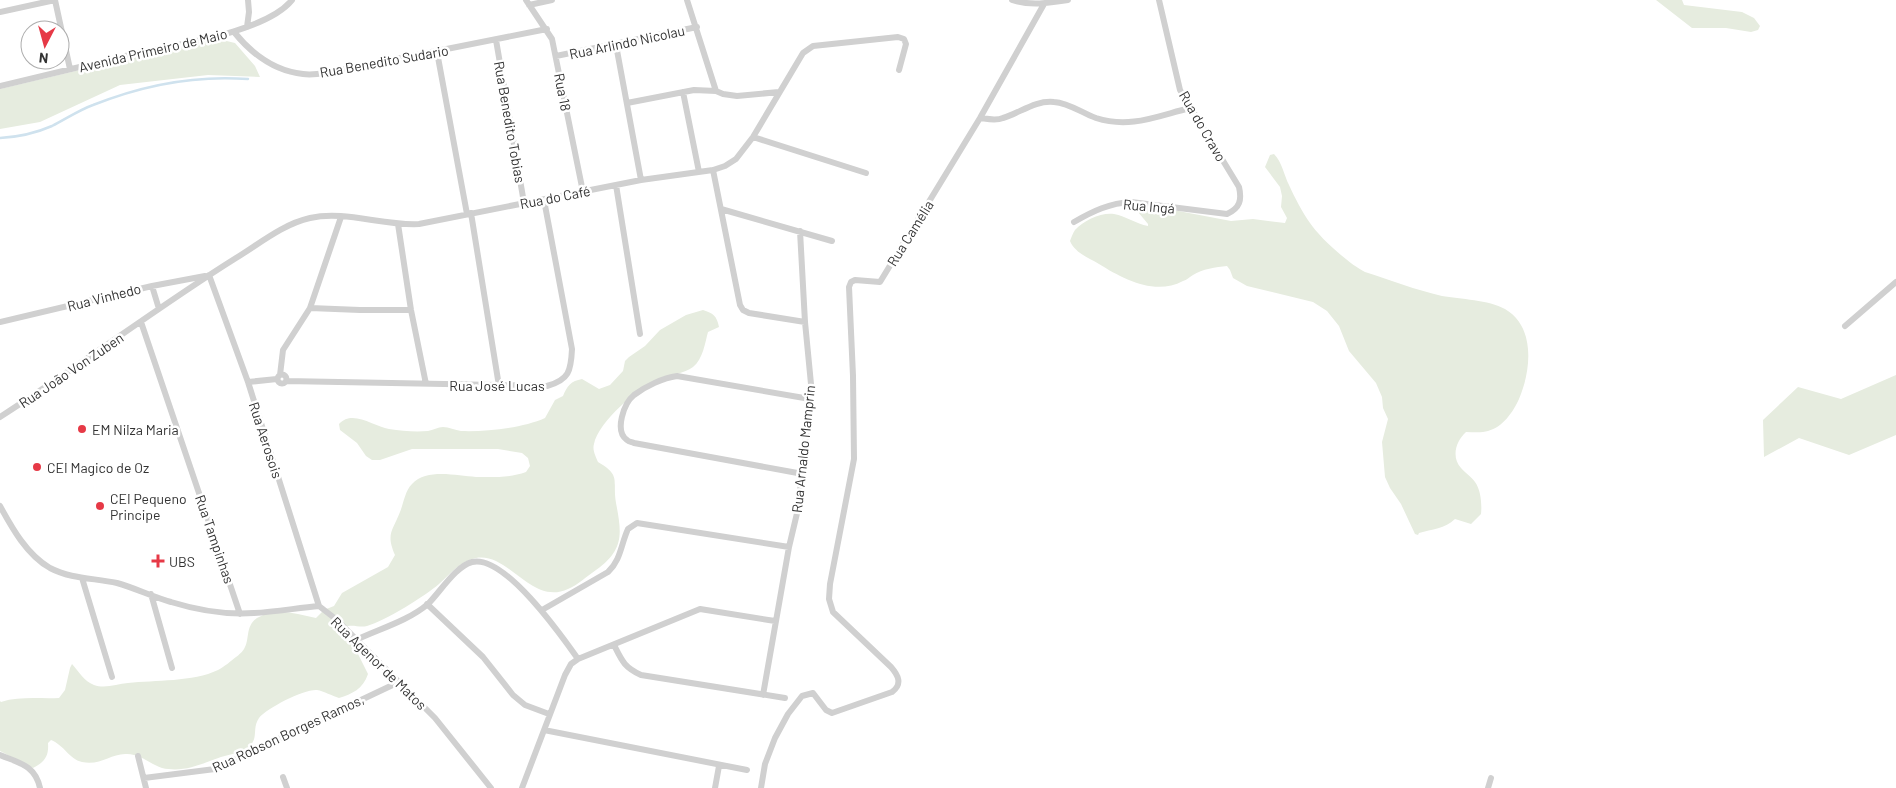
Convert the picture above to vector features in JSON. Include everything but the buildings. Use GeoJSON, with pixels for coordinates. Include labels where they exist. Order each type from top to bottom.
{"type":"FeatureCollection","features":[{"type":"Feature","properties":{"kind":"street"},"geometry":{"type":"LineString","coordinates":[[0,12],[55,0],[59,20]]}},
{"type":"Feature","properties":{"kind":"street"},"geometry":{"type":"LineString","coordinates":[[247,27],[248,0]]}},
{"type":"Feature","properties":{"kind":"street","name":"Avenida Primeiro de Maio"},"geometry":{"type":"LineString","coordinates":[[0,86],[234,32],[271,17],[286,7],[292,0]]}},
{"type":"Feature","properties":{"kind":"street"},"geometry":{"type":"LineString","coordinates":[[528,2],[552,0]]}},
{"type":"Feature","properties":{"kind":"street"},"geometry":{"type":"LineString","coordinates":[[687,0],[716,91]]}},
{"type":"Feature","properties":{"kind":"street"},"geometry":{"type":"LineString","coordinates":[[1012,0],[1021,3],[1044,4],[1068,0]]}},
{"type":"Feature","properties":{"kind":"street","name":"Rua do Cravo"},"geometry":{"type":"LineString","coordinates":[[1159,0],[1180,90],[1239,187],[1241,198],[1238,206],[1228,214]]}},
{"type":"Feature","properties":{"kind":"street","name":"Rua 18"},"geometry":{"type":"LineString","coordinates":[[528,2],[552,39],[583,192]]}},
{"type":"Feature","properties":{"kind":"street","name":"Rua Camélia"},"geometry":{"type":"LineString","coordinates":[[761,788],[765,764],[775,738],[788,714],[802,696],[813,693],[826,710],[836,713],[892,692],[899,683],[897,675],[891,666],[833,612],[829,599],[830,584],[854,460],[849,292],[851,282],[856,280],[880,282],[980,118],[1044,4]]}},
{"type":"Feature","properties":{"kind":"street","name":"Rua Arlindo Nicolau"},"geometry":{"type":"LineString","coordinates":[[556,56],[697,27]]}},
{"type":"Feature","properties":{"kind":"street","name":"Rua Benedito Sudario"},"geometry":{"type":"LineString","coordinates":[[234,32],[250,50],[266,61],[287,71],[303,74],[326,74],[547,29]]}},
{"type":"Feature","properties":{"kind":"street","name":"Rua do Café"},"geometry":{"type":"LineString","coordinates":[[141,322],[209,275],[289,225],[317,217],[341,217],[398,224],[419,224],[641,180],[713,170],[725,166],[736,159],[753,137],[803,53],[813,46],[898,37],[904,40],[906,44],[899,70]]}},
{"type":"Feature","properties":{"kind":"street","name":"Rua Benedito Tobias"},"geometry":{"type":"LineString","coordinates":[[496,40],[524,203]]}},
{"type":"Feature","properties":{"kind":"street"},"geometry":{"type":"LineString","coordinates":[[616,45],[641,180]]}},
{"type":"Feature","properties":{"kind":"street"},"geometry":{"type":"LineString","coordinates":[[437,52],[469,214],[499,386]]}},
{"type":"Feature","properties":{"kind":"street"},"geometry":{"type":"LineString","coordinates":[[627,103],[694,90],[716,91],[737,96],[779,92]]}},
{"type":"Feature","properties":{"kind":"street"},"geometry":{"type":"LineString","coordinates":[[683,92],[699,172]]}},
{"type":"Feature","properties":{"kind":"street"},"geometry":{"type":"LineString","coordinates":[[980,118],[1002,119],[1039,102],[1067,104],[1094,117],[1113,123],[1128,124],[1190,108]]}},
{"type":"Feature","properties":{"kind":"street"},"geometry":{"type":"LineString","coordinates":[[753,137],[866,173]]}},
{"type":"Feature","properties":{"kind":"street"},"geometry":{"type":"LineString","coordinates":[[713,170],[739,299],[743,310],[749,313],[805,322]]}},
{"type":"Feature","properties":{"kind":"street"},"geometry":{"type":"LineString","coordinates":[[616,185],[640,334]]}},
{"type":"Feature","properties":{"kind":"street","name":"Rua José Lucas"},"geometry":{"type":"LineString","coordinates":[[248,382],[282,378],[305,381],[499,386],[547,386],[558,383],[566,377],[572,365],[572,349],[544,200]]}},
{"type":"Feature","properties":{"kind":"street","name":"Rua Ingá"},"geometry":{"type":"LineString","coordinates":[[1074,222],[1091,212],[1119,203],[1131,202],[1228,214]]}},
{"type":"Feature","properties":{"kind":"street"},"geometry":{"type":"LineString","coordinates":[[722,210],[832,241]]}},
{"type":"Feature","properties":{"kind":"street"},"geometry":{"type":"LineString","coordinates":[[282,378],[281,360],[283,350],[310,308],[341,217]]}},
{"type":"Feature","properties":{"kind":"street"},"geometry":{"type":"LineString","coordinates":[[398,224],[411,310],[426,384]]}},
{"type":"Feature","properties":{"kind":"street","name":"Rua Arnaldo Mamprin"},"geometry":{"type":"LineString","coordinates":[[763,695],[789,546],[798,509],[810,399],[811,384],[805,322],[800,231]]}},
{"type":"Feature","properties":{"kind":"street","name":"Rua Vinhedo"},"geometry":{"type":"LineString","coordinates":[[0,322],[152,286],[209,275]]}},
{"type":"Feature","properties":{"kind":"street","name":"Rua Aerosois"},"geometry":{"type":"LineString","coordinates":[[209,275],[248,382],[319,606]]}},
{"type":"Feature","properties":{"kind":"street"},"geometry":{"type":"LineString","coordinates":[[1845,326],[1896,282]]}},
{"type":"Feature","properties":{"kind":"street"},"geometry":{"type":"LineString","coordinates":[[152,286],[159,309]]}},
{"type":"Feature","properties":{"kind":"street"},"geometry":{"type":"LineString","coordinates":[[310,308],[411,310]]}},
{"type":"Feature","properties":{"kind":"street","name":"Rua João Von Zuben"},"geometry":{"type":"LineString","coordinates":[[0,417],[141,322]]}},
{"type":"Feature","properties":{"kind":"street","name":"Rua Tampinhas"},"geometry":{"type":"LineString","coordinates":[[141,322],[240,614]]}},
{"type":"Feature","properties":{"kind":"street"},"geometry":{"type":"LineString","coordinates":[[803,474],[634,443],[626,440],[622,433],[620,422],[625,408],[633,395],[658,381],[677,376],[810,399]]}},
{"type":"Feature","properties":{"kind":"street","name":"Rua Agenor de Matos"},"geometry":{"type":"LineString","coordinates":[[0,506],[23,542],[38,559],[63,574],[104,580],[151,594],[170,602],[207,610],[240,614],[319,606],[337,620],[435,718],[491,788]]}},
{"type":"Feature","properties":{"kind":"street"},"geometry":{"type":"LineString","coordinates":[[542,610],[608,572],[615,566],[628,529],[637,523],[789,546]]}},
{"type":"Feature","properties":{"kind":"street"},"geometry":{"type":"LineString","coordinates":[[356,640],[414,614],[427,604],[461,568],[474,562],[486,562],[497,568],[542,610],[578,659]]}},
{"type":"Feature","properties":{"kind":"street"},"geometry":{"type":"LineString","coordinates":[[82,578],[112,677]]}},
{"type":"Feature","properties":{"kind":"street"},"geometry":{"type":"LineString","coordinates":[[151,594],[172,668]]}},
{"type":"Feature","properties":{"kind":"street"},"geometry":{"type":"LineString","coordinates":[[427,604],[483,657],[513,695],[525,705],[549,714]]}},
{"type":"Feature","properties":{"kind":"street"},"geometry":{"type":"LineString","coordinates":[[522,788],[565,675],[571,664],[578,659],[700,609],[775,621]]}},
{"type":"Feature","properties":{"kind":"street"},"geometry":{"type":"LineString","coordinates":[[614,645],[629,670],[641,675],[785,698]]}},
{"type":"Feature","properties":{"kind":"street","name":"Rua Robson Borges Ramos,"},"geometry":{"type":"LineString","coordinates":[[144,778],[202,772],[221,767],[399,682]]}},
{"type":"Feature","properties":{"kind":"street"},"geometry":{"type":"LineString","coordinates":[[544,730],[747,770]]}},
{"type":"Feature","properties":{"kind":"street"},"geometry":{"type":"LineString","coordinates":[[0,755],[33,771],[40,788]]}},
{"type":"Feature","properties":{"kind":"street"},"geometry":{"type":"LineString","coordinates":[[138,756],[146,788]]}},
{"type":"Feature","properties":{"kind":"street"},"geometry":{"type":"LineString","coordinates":[[715,788],[719,766]]}},
{"type":"Feature","properties":{"kind":"street"},"geometry":{"type":"LineString","coordinates":[[283,777],[287,788]]}},
{"type":"Feature","properties":{"kind":"street"},"geometry":{"type":"LineString","coordinates":[[1488,788],[1490,778]]}},
{"type":"Feature","properties":{"kind":"shaded area"},"geometry":{"type":"Polygon","coordinates":[[[1656,0],[1682,0],[1684,5],[1742,12],[1754,18],[1760,26],[1758,30],[1751,32],[1726,28],[1692,28],[1656,0]]]}},
{"type":"Feature","properties":{"kind":"shaded area"},"geometry":{"type":"Polygon","coordinates":[[[214,38],[235,43],[255,66],[260,77],[208,75],[120,85],[40,122],[0,129],[0,89],[214,38]]]}},
{"type":"Feature","properties":{"kind":"shaded area"},"geometry":{"type":"Polygon","coordinates":[[[1274,154],[1281,165],[1296,200],[1310,223],[1328,243],[1351,263],[1365,272],[1423,291],[1498,306],[1515,317],[1522,327],[1528,350],[1528,363],[1523,388],[1517,404],[1511,414],[1498,426],[1483,432],[1466,432],[1457,444],[1456,459],[1458,464],[1474,480],[1480,493],[1481,514],[1471,524],[1455,519],[1443,527],[1419,533],[1418,535],[1415,534],[1401,504],[1385,477],[1382,442],[1388,419],[1383,408],[1382,397],[1376,383],[1349,351],[1339,326],[1327,311],[1313,302],[1247,286],[1233,278],[1227,266],[1201,271],[1186,280],[1172,285],[1161,287],[1140,284],[1118,275],[1083,255],[1075,249],[1070,241],[1074,231],[1079,226],[1104,214],[1118,215],[1148,226],[1138,212],[1139,209],[1145,207],[1173,210],[1231,221],[1253,219],[1285,223],[1287,218],[1281,207],[1282,196],[1280,187],[1265,167],[1270,155],[1274,154]]]}},
{"type":"Feature","properties":{"kind":"shaded area"},"geometry":{"type":"Polygon","coordinates":[[[703,310],[714,316],[719,327],[708,332],[703,351],[696,364],[686,371],[652,382],[642,389],[611,416],[597,435],[594,446],[595,456],[598,462],[610,471],[615,479],[620,533],[619,541],[612,555],[605,563],[575,585],[555,592],[543,590],[531,585],[499,563],[488,558],[476,558],[465,562],[433,589],[394,614],[367,626],[345,627],[345,635],[355,648],[368,674],[363,684],[356,690],[339,698],[317,690],[286,700],[259,718],[254,740],[247,748],[192,767],[185,769],[162,768],[132,754],[116,755],[89,763],[82,762],[51,740],[48,743],[48,752],[45,758],[33,768],[0,751],[0,701],[23,698],[59,698],[65,690],[72,664],[87,681],[102,687],[128,683],[186,679],[218,670],[243,650],[246,645],[249,629],[257,618],[279,612],[316,618],[324,610],[334,606],[342,593],[388,567],[395,555],[392,548],[391,533],[408,490],[418,479],[434,474],[476,477],[507,476],[526,472],[530,466],[528,458],[522,453],[498,449],[412,449],[380,460],[372,460],[366,456],[357,443],[340,430],[339,424],[345,420],[357,418],[383,428],[404,431],[428,431],[439,427],[447,427],[461,431],[482,431],[515,427],[536,421],[545,418],[555,400],[563,396],[572,383],[582,379],[599,389],[610,385],[623,371],[625,361],[645,346],[660,330],[686,315],[703,310]]]}},
{"type":"Feature","properties":{"kind":"shaded area"},"geometry":{"type":"Polygon","coordinates":[[[1896,375],[1896,435],[1849,455],[1799,438],[1764,457],[1763,420],[1798,387],[1841,399],[1896,375]]]}},
{"type":"Feature","properties":{"kind":"waterway"},"geometry":{"type":"LineString","coordinates":[[0,138],[40,131],[88,107],[150,87],[189,80],[248,79]]}},
{"type":"Feature","properties":{"kind":"place","name":"EM Nilza Maria"},"geometry":{"type":"Point","coordinates":[82,429]}},
{"type":"Feature","properties":{"kind":"place","name":"CEI Magico de Oz"},"geometry":{"type":"Point","coordinates":[37,467]}},
{"type":"Feature","properties":{"kind":"place","name":"CEI Pequeno Principe"},"geometry":{"type":"Point","coordinates":[100,506]}},
{"type":"Feature","properties":{"kind":"place","name":"UBS"},"geometry":{"type":"Point","coordinates":[158,561]}}]}
